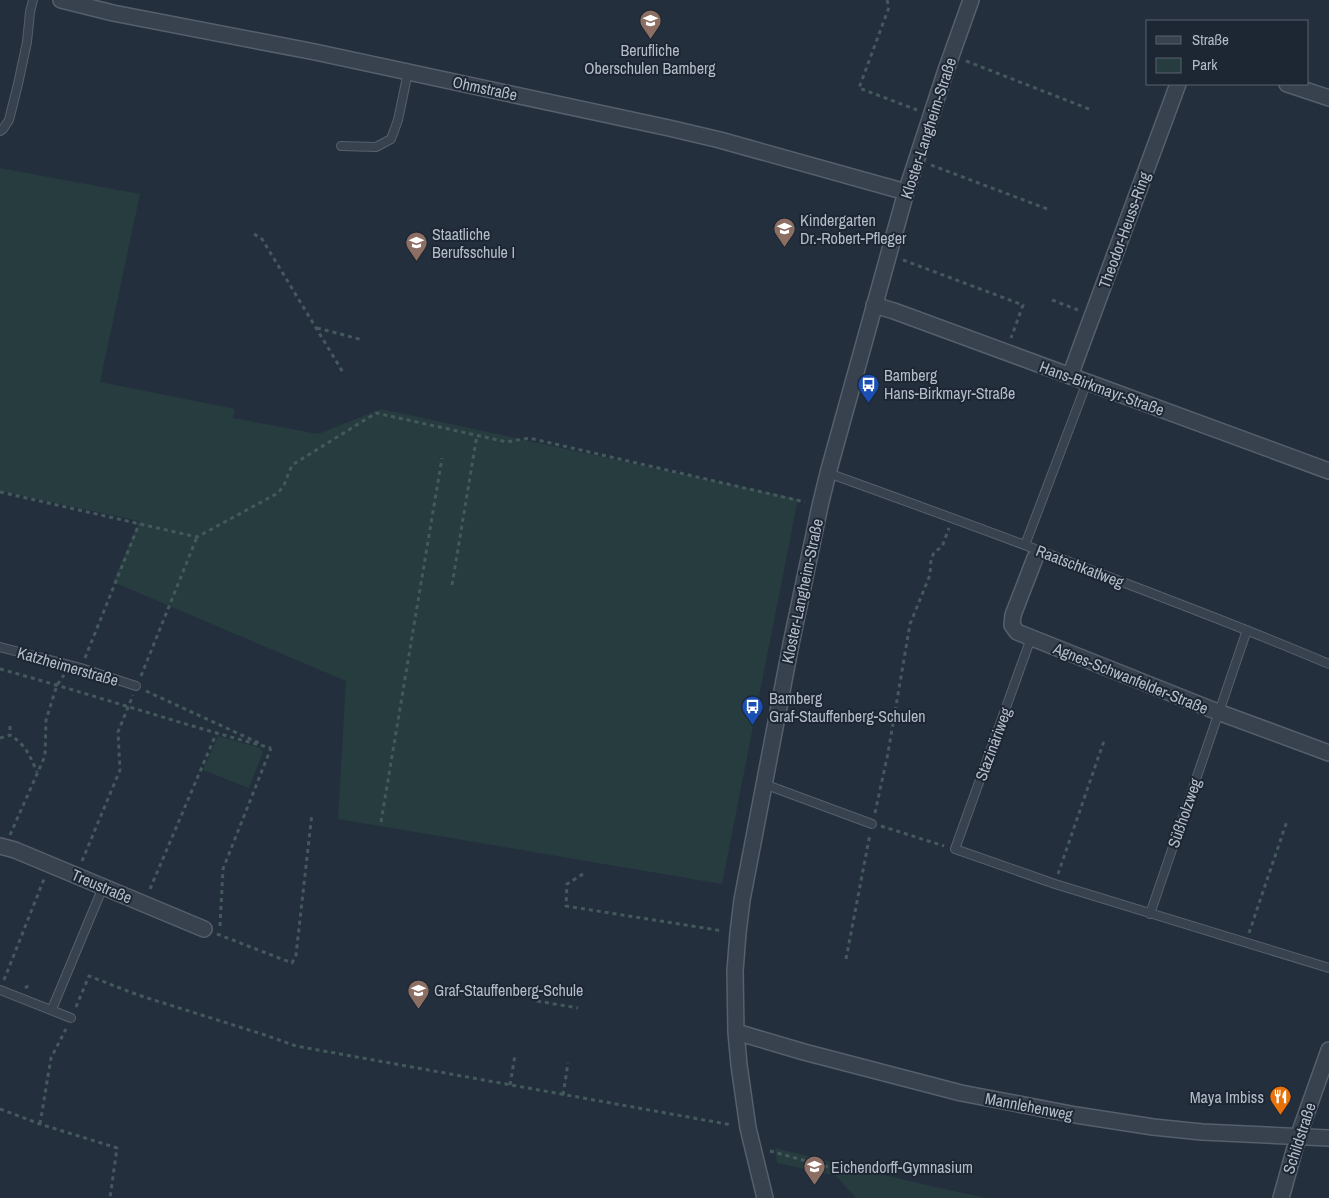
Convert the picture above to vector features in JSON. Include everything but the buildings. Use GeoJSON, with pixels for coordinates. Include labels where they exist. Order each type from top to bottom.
{"type":"FeatureCollection","features":[{"type":"Feature","properties":{"kind":"street","name":"Ohmstraße"},"geometry":{"type":"LineString","coordinates":[[62,0],[315,52],[720,140],[906,192]]}},
{"type":"Feature","properties":{"kind":"street","name":"Kloster-Langheim-Straße"},"geometry":{"type":"LineString","coordinates":[[765,1198],[748,1128],[738,1065],[736,971],[742,900],[791,644],[828,473],[906,192],[971,0]]}},
{"type":"Feature","properties":{"kind":"street","name":"Theodor-Heuss-Ring"},"geometry":{"type":"LineString","coordinates":[[1070,376],[1178,85]]}},
{"type":"Feature","properties":{"kind":"street"},"geometry":{"type":"LineString","coordinates":[[1290,85],[1329,98]]}},
{"type":"Feature","properties":{"kind":"street","name":"Hans-Birkmayr-Straße"},"geometry":{"type":"LineString","coordinates":[[874,305],[894,310],[1329,471]]}},
{"type":"Feature","properties":{"kind":"street","name":"Agnes-Schwanfelder-Straße"},"geometry":{"type":"LineString","coordinates":[[1037,554],[1012,615],[1012,625],[1017,632],[1218,712],[1329,753]]}},
{"type":"Feature","properties":{"kind":"street","name":"Treustraße"},"geometry":{"type":"LineString","coordinates":[[2,846],[50,864],[204,929]]}},
{"type":"Feature","properties":{"kind":"street","name":"Mannlehenweg"},"geometry":{"type":"LineString","coordinates":[[736,1032],[822,1057],[961,1093],[1066,1113],[1153,1127],[1227,1134],[1329,1138]]}},
{"type":"Feature","properties":{"kind":"street","name":"Schildstraße"},"geometry":{"type":"LineString","coordinates":[[1281,1198],[1298,1137],[1329,1050]]}},
{"type":"Feature","properties":{"kind":"lane"},"geometry":{"type":"LineString","coordinates":[[0,130],[3,129],[9,120],[16,93],[27,42],[33,0]]}},
{"type":"Feature","properties":{"kind":"lane"},"geometry":{"type":"LineString","coordinates":[[341,146],[376,147],[391,139],[398,120],[408,72]]}},
{"type":"Feature","properties":{"kind":"lane"},"geometry":{"type":"LineString","coordinates":[[1025,545],[1087,382]]}},
{"type":"Feature","properties":{"kind":"lane","name":"Raatschkatlweg"},"geometry":{"type":"LineString","coordinates":[[828,473],[1025,545],[1037,554],[1247,630],[1329,664]]}},
{"type":"Feature","properties":{"kind":"lane","name":"Süßholzweg"},"geometry":{"type":"LineString","coordinates":[[1150,914],[1247,630]]}},
{"type":"Feature","properties":{"kind":"lane","name":"Stazinäriweg"},"geometry":{"type":"LineString","coordinates":[[955,849],[1031,638]]}},
{"type":"Feature","properties":{"kind":"lane","name":"Katzheimerstraße"},"geometry":{"type":"LineString","coordinates":[[0,647],[81,668],[136,686]]}},
{"type":"Feature","properties":{"kind":"lane"},"geometry":{"type":"LineString","coordinates":[[764,784],[872,824]]}},
{"type":"Feature","properties":{"kind":"lane"},"geometry":{"type":"LineString","coordinates":[[955,849],[1054,884],[1329,968]]}},
{"type":"Feature","properties":{"kind":"lane"},"geometry":{"type":"LineString","coordinates":[[52,1010],[103,887]]}},
{"type":"Feature","properties":{"kind":"lane"},"geometry":{"type":"LineString","coordinates":[[0,990],[71,1018]]}},
{"type":"Feature","properties":{"kind":"path"},"geometry":{"type":"LineString","coordinates":[[887,0],[889,7],[859,88],[931,115]]}},
{"type":"Feature","properties":{"kind":"path"},"geometry":{"type":"LineString","coordinates":[[952,55],[1089,109]]}},
{"type":"Feature","properties":{"kind":"path"},"geometry":{"type":"LineString","coordinates":[[917,159],[1050,210]]}},
{"type":"Feature","properties":{"kind":"path"},"geometry":{"type":"LineString","coordinates":[[254,234],[262,239],[344,374]]}},
{"type":"Feature","properties":{"kind":"path"},"geometry":{"type":"LineString","coordinates":[[888,255],[1023,305],[1006,352]]}},
{"type":"Feature","properties":{"kind":"path"},"geometry":{"type":"LineString","coordinates":[[1052,300],[1082,312]]}},
{"type":"Feature","properties":{"kind":"path"},"geometry":{"type":"LineString","coordinates":[[316,328],[363,340]]}},
{"type":"Feature","properties":{"kind":"path"},"geometry":{"type":"LineString","coordinates":[[77,876],[120,770],[118,732],[197,537],[278,493],[284,485],[292,466],[376,413],[507,442],[529,438],[820,506]]}},
{"type":"Feature","properties":{"kind":"path"},"geometry":{"type":"LineString","coordinates":[[452,585],[477,435]]}},
{"type":"Feature","properties":{"kind":"path"},"geometry":{"type":"LineString","coordinates":[[381,822],[442,458]]}},
{"type":"Feature","properties":{"kind":"path"},"geometry":{"type":"LineString","coordinates":[[0,492],[197,537]]}},
{"type":"Feature","properties":{"kind":"path"},"geometry":{"type":"LineString","coordinates":[[846,959],[872,824],[888,754],[910,624],[930,575],[931,560],[934,552],[942,547],[953,518]]}},
{"type":"Feature","properties":{"kind":"path"},"geometry":{"type":"LineString","coordinates":[[81,668],[139,524]]}},
{"type":"Feature","properties":{"kind":"path"},"geometry":{"type":"LineString","coordinates":[[0,669],[216,734],[271,748]]}},
{"type":"Feature","properties":{"kind":"path"},"geometry":{"type":"LineString","coordinates":[[2,846],[45,756],[46,720],[57,685]]}},
{"type":"Feature","properties":{"kind":"path"},"geometry":{"type":"LineString","coordinates":[[136,686],[271,748]]}},
{"type":"Feature","properties":{"kind":"path"},"geometry":{"type":"LineString","coordinates":[[10,726],[10,735]]}},
{"type":"Feature","properties":{"kind":"path"},"geometry":{"type":"LineString","coordinates":[[144,904],[216,734]]}},
{"type":"Feature","properties":{"kind":"path"},"geometry":{"type":"LineString","coordinates":[[0,738],[10,735],[20,741],[29,753],[37,773]]}},
{"type":"Feature","properties":{"kind":"path"},"geometry":{"type":"LineString","coordinates":[[1054,884],[1105,738]]}},
{"type":"Feature","properties":{"kind":"path"},"geometry":{"type":"LineString","coordinates":[[271,748],[223,870],[220,926],[217,934],[292,963],[296,955],[312,814]]}},
{"type":"Feature","properties":{"kind":"path"},"geometry":{"type":"LineString","coordinates":[[1246,943],[1287,821]]}},
{"type":"Feature","properties":{"kind":"path"},"geometry":{"type":"LineString","coordinates":[[872,824],[955,849]]}},
{"type":"Feature","properties":{"kind":"path"},"geometry":{"type":"LineString","coordinates":[[4,981],[50,864]]}},
{"type":"Feature","properties":{"kind":"path"},"geometry":{"type":"LineString","coordinates":[[583,874],[567,884],[566,906],[738,934]]}},
{"type":"Feature","properties":{"kind":"path"},"geometry":{"type":"LineString","coordinates":[[40,1124],[52,1058],[89,976],[138,995],[296,1046],[748,1128]]}},
{"type":"Feature","properties":{"kind":"path"},"geometry":{"type":"LineString","coordinates":[[538,1001],[578,1008]]}},
{"type":"Feature","properties":{"kind":"path"},"geometry":{"type":"LineString","coordinates":[[510,1085],[515,1055]]}},
{"type":"Feature","properties":{"kind":"path"},"geometry":{"type":"LineString","coordinates":[[563,1095],[568,1063]]}},
{"type":"Feature","properties":{"kind":"path"},"geometry":{"type":"LineString","coordinates":[[0,1109],[40,1124],[117,1148],[110,1198]]}},
{"type":"Feature","properties":{"kind":"path"},"geometry":{"type":"LineString","coordinates":[[752,1147],[839,1170]]}},
{"type":"Feature","properties":{"kind":"green space"},"geometry":{"type":"Polygon","coordinates":[[[0,168],[140,194],[100,382],[235,409],[233,418],[318,434],[381,409],[798,499],[722,884],[338,819],[346,681],[113,582],[139,521],[0,491],[0,168]]]}},
{"type":"Feature","properties":{"kind":"green space"},"geometry":{"type":"Polygon","coordinates":[[[218,736],[260,748],[263,752],[249,788],[203,770],[218,736]]]}},
{"type":"Feature","properties":{"kind":"green space"},"geometry":{"type":"Polygon","coordinates":[[[775,1148],[986,1198],[856,1198],[836,1176],[777,1163],[775,1148]]]}},
{"type":"Feature","properties":{"kind":"place","name":"Berufliche Oberschulen Bamberg"},"geometry":{"type":"Point","coordinates":[650,40]}},
{"type":"Feature","properties":{"kind":"place","name":"Kindergarten Dr.-Robert-Pfleger"},"geometry":{"type":"Point","coordinates":[784,248]}},
{"type":"Feature","properties":{"kind":"place","name":"Staatliche Berufsschule I"},"geometry":{"type":"Point","coordinates":[416,262]}},
{"type":"Feature","properties":{"kind":"place","name":"Bamberg Hans-Birkmayr-Straße"},"geometry":{"type":"Point","coordinates":[868,403]}},
{"type":"Feature","properties":{"kind":"place","name":"Bamberg Graf-Stauffenberg-Schulen"},"geometry":{"type":"Point","coordinates":[753,726]}},
{"type":"Feature","properties":{"kind":"place","name":"Graf-Stauffenberg-Schule"},"geometry":{"type":"Point","coordinates":[418,1009]}},
{"type":"Feature","properties":{"kind":"place","name":"Maya Imbiss"},"geometry":{"type":"Point","coordinates":[1280,1116]}},
{"type":"Feature","properties":{"kind":"place","name":"Eichendorff-Gymnasium"},"geometry":{"type":"Point","coordinates":[815,1186]}}]}
